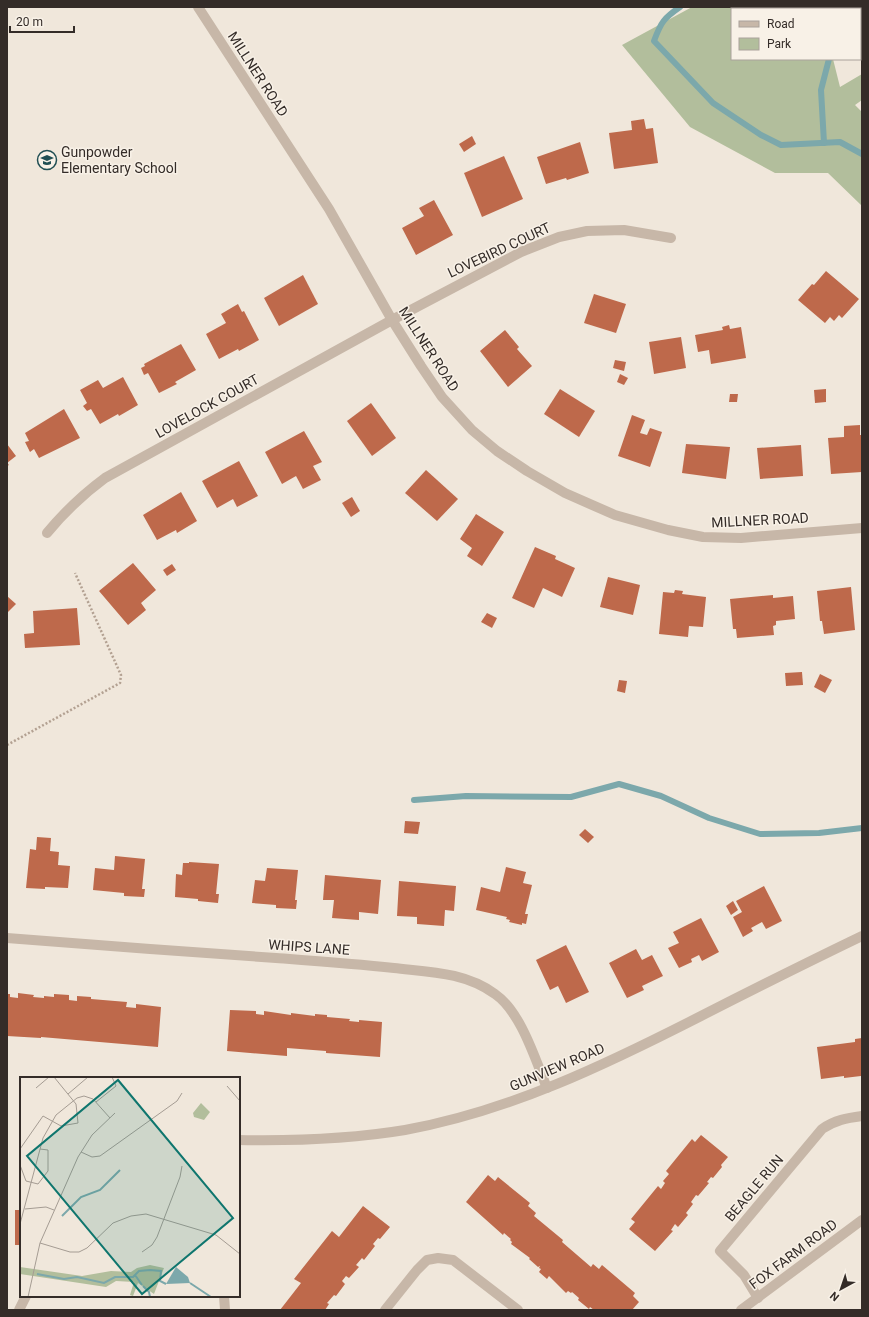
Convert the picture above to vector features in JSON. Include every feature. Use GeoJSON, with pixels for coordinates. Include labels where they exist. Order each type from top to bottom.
{"type":"FeatureCollection","features":[{"type":"Feature","properties":{"kind":"street","name":"MILLNER ROAD"},"geometry":{"type":"LineString","coordinates":[[198,7],[329,209],[392,320],[421,366],[442,397],[472,430],[497,451],[527,471],[565,493],[608,512],[668,530],[703,537],[741,538],[862,528]]}},
{"type":"Feature","properties":{"kind":"street","name":"LOVEBIRD COURT"},"geometry":{"type":"LineString","coordinates":[[392,320],[521,252],[559,236],[588,231],[624,230],[671,238]]}},
{"type":"Feature","properties":{"kind":"street","name":"LOVELOCK COURT"},"geometry":{"type":"LineString","coordinates":[[47,533],[83,494],[105,478],[392,320]]}},
{"type":"Feature","properties":{"kind":"street","name":"GUNVIEW ROAD"},"geometry":{"type":"LineString","coordinates":[[240,1140],[288,1141],[343,1138],[406,1130],[460,1117],[500,1105],[586,1072],[862,936]]}},
{"type":"Feature","properties":{"kind":"street","name":"WHIPS LANE"},"geometry":{"type":"LineString","coordinates":[[7,938],[362,964],[453,974],[471,980],[484,987],[496,994],[507,1004],[519,1021],[547,1088]]}},
{"type":"Feature","properties":{"kind":"street","name":"BEAGLE RUN"},"geometry":{"type":"LineString","coordinates":[[758,1298],[744,1275],[720,1251],[822,1129],[841,1119],[862,1116]]}},
{"type":"Feature","properties":{"kind":"street","name":"FOX FARM ROAD"},"geometry":{"type":"LineString","coordinates":[[741,1310],[862,1220]]}},
{"type":"Feature","properties":{"kind":"street"},"geometry":{"type":"LineString","coordinates":[[385,1310],[417,1270],[427,1260],[438,1258],[453,1260],[518,1310]]}},
{"type":"Feature","properties":{"kind":"street"},"geometry":{"type":"LineString","coordinates":[[19,1310],[26,1297]]}},
{"type":"Feature","properties":{"kind":"street"},"geometry":{"type":"LineString","coordinates":[[224,1297],[225,1310]]}},
{"type":"Feature","properties":{"kind":"path"},"geometry":{"type":"LineString","coordinates":[[7,745],[120,683],[121,675],[75,573]]}},
{"type":"Feature","properties":{"kind":"green space"},"geometry":{"type":"Polygon","coordinates":[[[692,7],[819,7],[731,8],[731,60],[833,60],[840,87],[862,74],[862,100],[855,105],[862,112],[862,206],[828,173],[775,173],[690,127],[622,45],[692,7]]]}},
{"type":"Feature","properties":{"kind":"building"},"geometry":{"type":"Polygon","coordinates":[[[861,14],[862,14],[861,46],[861,14]]]}},
{"type":"Feature","properties":{"kind":"building"},"geometry":{"type":"Polygon","coordinates":[[[644,119],[646,129],[653,128],[658,163],[614,169],[609,133],[632,130],[631,121],[644,119]]]}},
{"type":"Feature","properties":{"kind":"building"},"geometry":{"type":"Polygon","coordinates":[[[472,136],[476,144],[464,152],[459,144],[472,136]]]}},
{"type":"Feature","properties":{"kind":"building"},"geometry":{"type":"Polygon","coordinates":[[[580,142],[589,173],[567,180],[566,178],[546,184],[537,157],[580,142]]]}},
{"type":"Feature","properties":{"kind":"building"},"geometry":{"type":"Polygon","coordinates":[[[504,156],[523,199],[482,217],[464,173],[504,156]]]}},
{"type":"Feature","properties":{"kind":"building"},"geometry":{"type":"Polygon","coordinates":[[[434,200],[453,235],[416,255],[402,228],[424,216],[419,208],[434,200]]]}},
{"type":"Feature","properties":{"kind":"building"},"geometry":{"type":"Polygon","coordinates":[[[826,271],[859,299],[842,318],[839,315],[834,321],[830,317],[825,323],[798,300],[826,271]]]}},
{"type":"Feature","properties":{"kind":"building"},"geometry":{"type":"Polygon","coordinates":[[[303,275],[318,304],[279,326],[264,298],[303,275]]]}},
{"type":"Feature","properties":{"kind":"building"},"geometry":{"type":"Polygon","coordinates":[[[594,294],[626,304],[616,333],[584,323],[594,294]]]}},
{"type":"Feature","properties":{"kind":"building"},"geometry":{"type":"Polygon","coordinates":[[[238,304],[242,312],[244,311],[259,340],[239,351],[238,349],[219,359],[206,334],[226,323],[221,314],[238,304]]]}},
{"type":"Feature","properties":{"kind":"building"},"geometry":{"type":"Polygon","coordinates":[[[729,325],[730,329],[741,327],[746,358],[711,364],[709,350],[698,352],[695,335],[723,330],[722,327],[729,325]]]}},
{"type":"Feature","properties":{"kind":"building"},"geometry":{"type":"Polygon","coordinates":[[[505,330],[519,347],[517,349],[532,366],[508,387],[480,351],[505,330]]]}},
{"type":"Feature","properties":{"kind":"building"},"geometry":{"type":"Polygon","coordinates":[[[681,337],[686,368],[654,374],[649,342],[681,337]]]}},
{"type":"Feature","properties":{"kind":"building"},"geometry":{"type":"Polygon","coordinates":[[[181,344],[196,370],[175,382],[177,384],[159,393],[148,373],[144,375],[141,368],[145,366],[144,364],[181,344]]]}},
{"type":"Feature","properties":{"kind":"building"},"geometry":{"type":"Polygon","coordinates":[[[615,360],[626,362],[624,371],[613,368],[615,360]]]}},
{"type":"Feature","properties":{"kind":"building"},"geometry":{"type":"Polygon","coordinates":[[[620,374],[628,378],[624,385],[617,382],[620,374]]]}},
{"type":"Feature","properties":{"kind":"building"},"geometry":{"type":"Polygon","coordinates":[[[123,377],[138,405],[119,416],[118,414],[100,424],[91,409],[87,411],[83,406],[87,403],[80,390],[98,380],[103,388],[123,377]]]}},
{"type":"Feature","properties":{"kind":"building"},"geometry":{"type":"Polygon","coordinates":[[[560,389],[595,411],[579,437],[544,414],[560,389]]]}},
{"type":"Feature","properties":{"kind":"building"},"geometry":{"type":"Polygon","coordinates":[[[826,389],[826,402],[815,403],[814,390],[826,389]]]}},
{"type":"Feature","properties":{"kind":"building"},"geometry":{"type":"Polygon","coordinates":[[[730,394],[738,394],[737,402],[729,402],[730,394]]]}},
{"type":"Feature","properties":{"kind":"building"},"geometry":{"type":"Polygon","coordinates":[[[371,403],[396,438],[372,456],[347,421],[371,403]]]}},
{"type":"Feature","properties":{"kind":"building"},"geometry":{"type":"Polygon","coordinates":[[[64,409],[80,438],[39,458],[34,449],[30,452],[25,442],[29,441],[25,433],[64,409]]]}},
{"type":"Feature","properties":{"kind":"building"},"geometry":{"type":"Polygon","coordinates":[[[632,415],[645,420],[640,433],[647,435],[650,428],[662,432],[650,467],[618,456],[632,415]]]}},
{"type":"Feature","properties":{"kind":"building"},"geometry":{"type":"Polygon","coordinates":[[[860,425],[860,435],[862,435],[862,472],[831,474],[828,438],[844,437],[844,426],[860,425]]]}},
{"type":"Feature","properties":{"kind":"building"},"geometry":{"type":"Polygon","coordinates":[[[304,431],[322,462],[313,466],[321,480],[303,489],[296,476],[282,484],[265,452],[304,431]]]}},
{"type":"Feature","properties":{"kind":"building"},"geometry":{"type":"Polygon","coordinates":[[[7,444],[16,456],[7,463],[7,444]]]}},
{"type":"Feature","properties":{"kind":"building"},"geometry":{"type":"Polygon","coordinates":[[[686,444],[730,447],[726,479],[682,473],[686,444]]]}},
{"type":"Feature","properties":{"kind":"building"},"geometry":{"type":"Polygon","coordinates":[[[801,445],[803,476],[760,479],[757,448],[801,445]]]}},
{"type":"Feature","properties":{"kind":"building"},"geometry":{"type":"Polygon","coordinates":[[[239,461],[258,496],[237,507],[233,499],[217,508],[202,481],[239,461]]]}},
{"type":"Feature","properties":{"kind":"building"},"geometry":{"type":"Polygon","coordinates":[[[426,470],[458,499],[437,521],[405,493],[426,470]]]}},
{"type":"Feature","properties":{"kind":"building"},"geometry":{"type":"Polygon","coordinates":[[[181,492],[197,521],[177,533],[176,530],[157,540],[143,515],[181,492]]]}},
{"type":"Feature","properties":{"kind":"building"},"geometry":{"type":"Polygon","coordinates":[[[352,497],[360,511],[351,517],[342,503],[352,497]]]}},
{"type":"Feature","properties":{"kind":"building"},"geometry":{"type":"Polygon","coordinates":[[[476,514],[504,532],[482,566],[467,556],[472,548],[460,539],[476,514]]]}},
{"type":"Feature","properties":{"kind":"building"},"geometry":{"type":"Polygon","coordinates":[[[535,547],[556,556],[555,559],[575,568],[562,597],[543,588],[534,608],[512,598],[535,547]]]}},
{"type":"Feature","properties":{"kind":"building"},"geometry":{"type":"Polygon","coordinates":[[[133,563],[156,590],[141,603],[146,610],[128,625],[99,591],[133,563]]]}},
{"type":"Feature","properties":{"kind":"building"},"geometry":{"type":"Polygon","coordinates":[[[172,564],[176,570],[167,576],[163,570],[172,564]]]}},
{"type":"Feature","properties":{"kind":"building"},"geometry":{"type":"Polygon","coordinates":[[[608,577],[640,585],[633,615],[600,607],[608,577]]]}},
{"type":"Feature","properties":{"kind":"building"},"geometry":{"type":"Polygon","coordinates":[[[851,587],[855,630],[824,634],[822,621],[820,621],[817,591],[851,587]]]}},
{"type":"Feature","properties":{"kind":"building"},"geometry":{"type":"Polygon","coordinates":[[[675,590],[683,591],[682,594],[706,597],[703,627],[689,626],[688,637],[659,634],[663,592],[674,593],[675,590]]]}},
{"type":"Feature","properties":{"kind":"building"},"geometry":{"type":"Polygon","coordinates":[[[773,595],[773,598],[793,596],[795,619],[776,621],[776,625],[773,626],[774,635],[737,638],[736,629],[733,629],[730,599],[773,595]]]}},
{"type":"Feature","properties":{"kind":"building"},"geometry":{"type":"Polygon","coordinates":[[[7,596],[16,604],[7,613],[7,596]]]}},
{"type":"Feature","properties":{"kind":"building"},"geometry":{"type":"Polygon","coordinates":[[[77,608],[80,645],[25,648],[24,634],[34,633],[33,611],[77,608]]]}},
{"type":"Feature","properties":{"kind":"building"},"geometry":{"type":"Polygon","coordinates":[[[487,613],[497,618],[492,628],[481,622],[487,613]]]}},
{"type":"Feature","properties":{"kind":"building"},"geometry":{"type":"Polygon","coordinates":[[[802,672],[803,685],[786,686],[785,673],[802,672]]]}},
{"type":"Feature","properties":{"kind":"building"},"geometry":{"type":"Polygon","coordinates":[[[820,674],[832,680],[825,693],[814,687],[820,674]]]}},
{"type":"Feature","properties":{"kind":"building"},"geometry":{"type":"Polygon","coordinates":[[[619,680],[627,681],[625,693],[617,691],[619,680]]]}},
{"type":"Feature","properties":{"kind":"building"},"geometry":{"type":"Polygon","coordinates":[[[405,821],[420,822],[418,834],[404,833],[405,821]]]}},
{"type":"Feature","properties":{"kind":"building"},"geometry":{"type":"Polygon","coordinates":[[[585,829],[594,837],[588,843],[579,835],[585,829]]]}},
{"type":"Feature","properties":{"kind":"building"},"geometry":{"type":"Polygon","coordinates":[[[37,837],[51,838],[50,851],[59,852],[58,865],[70,866],[68,888],[26,888],[30,849],[36,850],[37,837]]]}},
{"type":"Feature","properties":{"kind":"building"},"geometry":{"type":"Polygon","coordinates":[[[115,856],[145,859],[142,889],[145,889],[144,897],[124,896],[124,893],[93,890],[95,868],[114,870],[115,856]]]}},
{"type":"Feature","properties":{"kind":"building"},"geometry":{"type":"Polygon","coordinates":[[[183,863],[219,864],[216,894],[219,894],[218,903],[175,897],[176,874],[182,875],[183,863]]]}},
{"type":"Feature","properties":{"kind":"building"},"geometry":{"type":"Polygon","coordinates":[[[506,867],[526,872],[523,883],[532,885],[525,914],[528,914],[526,924],[522,923],[522,925],[509,922],[510,920],[506,919],[507,917],[476,910],[481,887],[500,892],[506,867]]]}},
{"type":"Feature","properties":{"kind":"building"},"geometry":{"type":"Polygon","coordinates":[[[267,868],[298,870],[295,900],[297,900],[296,909],[276,908],[276,905],[252,903],[255,880],[265,881],[267,868]]]}},
{"type":"Feature","properties":{"kind":"building"},"geometry":{"type":"Polygon","coordinates":[[[325,875],[381,880],[378,914],[359,912],[359,920],[332,918],[334,900],[323,900],[325,875]]]}},
{"type":"Feature","properties":{"kind":"building"},"geometry":{"type":"Polygon","coordinates":[[[399,881],[456,886],[454,911],[445,910],[444,926],[417,924],[417,917],[397,916],[399,881]]]}},
{"type":"Feature","properties":{"kind":"building"},"geometry":{"type":"Polygon","coordinates":[[[764,886],[782,921],[766,929],[762,922],[751,928],[753,931],[743,937],[733,917],[742,912],[736,901],[764,886]]]}},
{"type":"Feature","properties":{"kind":"building"},"geometry":{"type":"Polygon","coordinates":[[[733,901],[738,910],[731,915],[726,906],[733,901]]]}},
{"type":"Feature","properties":{"kind":"building"},"geometry":{"type":"Polygon","coordinates":[[[701,918],[719,952],[702,961],[699,955],[691,959],[692,962],[679,968],[668,948],[679,943],[673,932],[701,918]]]}},
{"type":"Feature","properties":{"kind":"building"},"geometry":{"type":"Polygon","coordinates":[[[566,945],[589,992],[566,1003],[558,986],[550,990],[536,960],[566,945]]]}},
{"type":"Feature","properties":{"kind":"building"},"geometry":{"type":"Polygon","coordinates":[[[636,949],[642,960],[652,955],[663,976],[642,986],[644,990],[627,998],[609,963],[636,949]]]}},
{"type":"Feature","properties":{"kind":"building"},"geometry":{"type":"Polygon","coordinates":[[[18,993],[44,998],[44,996],[54,997],[54,994],[69,995],[69,1000],[77,1001],[77,996],[91,997],[91,999],[127,1002],[126,1007],[136,1008],[136,1004],[161,1007],[158,1047],[41,1037],[7,1036],[7,994],[10,994],[10,997],[18,998],[18,993]]]}},
{"type":"Feature","properties":{"kind":"building"},"geometry":{"type":"Polygon","coordinates":[[[230,1010],[256,1011],[256,1014],[264,1015],[264,1011],[291,1015],[291,1013],[315,1016],[315,1014],[327,1015],[327,1017],[350,1019],[349,1021],[359,1022],[359,1020],[382,1022],[380,1057],[326,1053],[326,1051],[287,1048],[287,1056],[227,1051],[230,1010]]]}},
{"type":"Feature","properties":{"kind":"building"},"geometry":{"type":"Polygon","coordinates":[[[862,1038],[861,1076],[844,1078],[844,1076],[821,1079],[817,1047],[855,1042],[855,1039],[862,1038]]]}},
{"type":"Feature","properties":{"kind":"building"},"geometry":{"type":"Polygon","coordinates":[[[701,1135],[728,1157],[713,1178],[711,1177],[707,1182],[709,1183],[691,1202],[693,1204],[686,1213],[688,1215],[678,1227],[675,1224],[671,1230],[673,1231],[655,1251],[629,1229],[635,1222],[631,1219],[658,1186],[661,1189],[665,1183],[663,1181],[669,1174],[666,1171],[692,1139],[695,1142],[701,1135]]]}},
{"type":"Feature","properties":{"kind":"building"},"geometry":{"type":"Polygon","coordinates":[[[488,1175],[495,1181],[498,1177],[530,1203],[528,1206],[536,1213],[534,1216],[563,1240],[562,1242],[591,1267],[593,1264],[599,1269],[602,1265],[635,1293],[633,1296],[639,1302],[632,1310],[594,1310],[590,1307],[589,1309],[578,1300],[579,1298],[572,1292],[571,1293],[568,1291],[566,1293],[549,1276],[547,1279],[539,1272],[541,1269],[539,1268],[540,1266],[538,1267],[529,1259],[530,1258],[511,1244],[511,1239],[504,1233],[503,1235],[466,1202],[488,1175]]]}},
{"type":"Feature","properties":{"kind":"building"},"geometry":{"type":"Polygon","coordinates":[[[363,1206],[390,1227],[380,1239],[378,1238],[373,1244],[375,1246],[364,1260],[362,1258],[356,1265],[359,1267],[349,1278],[346,1276],[342,1281],[345,1284],[336,1296],[334,1295],[327,1303],[329,1304],[325,1310],[280,1310],[301,1283],[294,1279],[332,1231],[339,1237],[363,1206]]]}},
{"type":"Feature","properties":{"kind":"building"},"geometry":{"type":"Polygon","coordinates":[[[15,1210],[20,1210],[20,1245],[15,1245],[15,1210]]]}},
{"type":"Feature","properties":{"kind":"waterway"},"geometry":{"type":"LineString","coordinates":[[680,7],[670,14],[664,21],[654,41],[713,103],[761,135],[781,145],[840,142],[862,154]]}},
{"type":"Feature","properties":{"kind":"waterway"},"geometry":{"type":"LineString","coordinates":[[824,143],[821,90],[829,60]]}},
{"type":"Feature","properties":{"kind":"waterway"},"geometry":{"type":"LineString","coordinates":[[414,800],[466,796],[571,797],[619,784],[661,796],[709,818],[760,834],[819,833],[862,828]]}},
{"type":"Feature","properties":{"kind":"place","name":"Gunpowder Elementary School"},"geometry":{"type":"Point","coordinates":[47,160]}}]}
